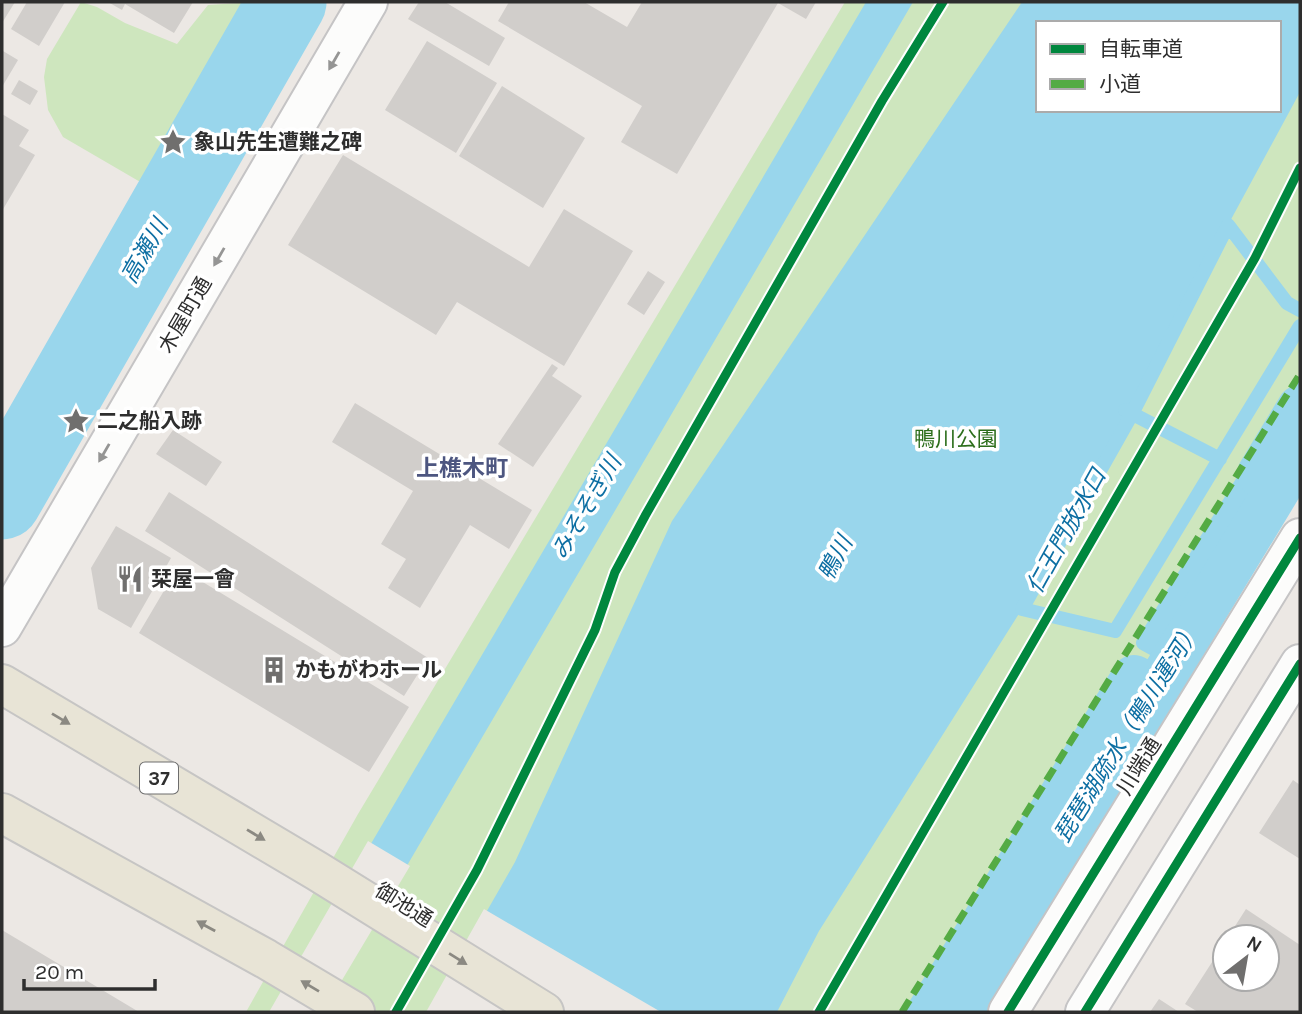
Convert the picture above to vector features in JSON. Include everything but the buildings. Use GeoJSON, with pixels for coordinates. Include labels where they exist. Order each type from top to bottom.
{"type":"FeatureCollection","features":[{"type":"Feature","properties":{"kind":"main road","name":"御池通"},"geometry":{"type":"LineString","coordinates":[[2,684],[317,871],[544,1012]]}},
{"type":"Feature","properties":{"kind":"main road"},"geometry":{"type":"LineString","coordinates":[[2,813],[266,959],[355,1012]]}},
{"type":"Feature","properties":{"kind":"street","name":"木屋町通"},"geometry":{"type":"LineString","coordinates":[[2,627],[368,2]]}},
{"type":"Feature","properties":{"kind":"street","name":"川端通"},"geometry":{"type":"LineString","coordinates":[[1008,1012],[1300,538]]}},
{"type":"Feature","properties":{"kind":"street"},"geometry":{"type":"LineString","coordinates":[[1085,1012],[1295,685]]}},
{"type":"Feature","properties":{"kind":"green space"},"geometry":{"type":"Polygon","coordinates":[[[81,2],[177,44],[208,5],[254,2],[261,10],[187,140],[154,190],[63,137],[48,110],[44,77],[47,59],[81,2]]]}},
{"type":"Feature","properties":{"kind":"green space","name":"鴨川公園"},"geometry":{"type":"Polygon","coordinates":[[[845,2],[1300,2],[1300,492],[976,1012],[246,1012],[358,814],[845,2]]]}},
{"type":"Feature","properties":{"kind":"water","name":"みそそぎ川"},"geometry":{"type":"Polygon","coordinates":[[[866,2],[913,2],[405,869],[272,1012],[866,2]]]}},
{"type":"Feature","properties":{"kind":"water","name":"鴨川"},"geometry":{"type":"Polygon","coordinates":[[[1022,2],[1300,2],[1300,92],[1228,225],[1132,414],[1022,609],[819,931],[777,1012],[429,1012],[515,862],[672,521],[1022,2]]]}},
{"type":"Feature","properties":{"kind":"pier"},"geometry":{"type":"Polygon","coordinates":[[[368,841],[410,866],[323,1012],[269,1012],[368,841]]]}},
{"type":"Feature","properties":{"kind":"pier"},"geometry":{"type":"Polygon","coordinates":[[[484,909],[661,1012],[426,1012],[484,909]]]}},
{"type":"Feature","properties":{"kind":"waterway","name":"高瀬川"},"geometry":{"type":"LineString","coordinates":[[2,500],[287,2]]}},
{"type":"Feature","properties":{"kind":"waterway","name":"仁王門放水口"},"geometry":{"type":"LineString","coordinates":[[1300,310],[1287,303],[1228,225],[1132,414],[1022,609],[1115,631],[1300,326]]}},
{"type":"Feature","properties":{"kind":"waterway","name":"仁王門放水口"},"geometry":{"type":"LineString","coordinates":[[1300,388],[1143,643],[1154,649],[1300,408]]}},
{"type":"Feature","properties":{"kind":"waterway","name":"仁王門放水口"},"geometry":{"type":"LineString","coordinates":[[1260,474],[1300,408]]}},
{"type":"Feature","properties":{"kind":"waterway","name":"仁王門放水口"},"geometry":{"type":"LineString","coordinates":[[1125,410],[1220,459]]}},
{"type":"Feature","properties":{"kind":"waterway","name":"琵琶湖疏水（鴨川運河）"},"geometry":{"type":"LineString","coordinates":[[1140,716],[1300,452]]}},
{"type":"Feature","properties":{"kind":"waterway","name":"仁王門放水口"},"geometry":{"type":"LineString","coordinates":[[1251,476],[1278,489]]}},
{"type":"Feature","properties":{"kind":"waterway"},"geometry":{"type":"LineString","coordinates":[[930,1012],[1134,678],[1171,699],[976,1012]]}},
{"type":"Feature","properties":{"kind":"marked path"},"geometry":{"type":"LineString","coordinates":[[902,1012],[1300,374]]}},
{"type":"Feature","properties":{"kind":"cycle path"},"geometry":{"type":"LineString","coordinates":[[396,1012],[477,870],[595,630],[615,572],[645,516],[882,101],[943,2]]}},
{"type":"Feature","properties":{"kind":"cycle path"},"geometry":{"type":"LineString","coordinates":[[819,1012],[1255,258],[1300,168]]}},
{"type":"Feature","properties":{"kind":"cycle path"},"geometry":{"type":"LineString","coordinates":[[1008,1012],[1300,538]]}},
{"type":"Feature","properties":{"kind":"cycle path"},"geometry":{"type":"LineString","coordinates":[[1085,1012],[1300,664]]}},
{"type":"Feature","properties":{"kind":"place","name":"象山先生遭難之碑"},"geometry":{"type":"Point","coordinates":[173,142]}},
{"type":"Feature","properties":{"kind":"place","name":"二之船入跡"},"geometry":{"type":"Point","coordinates":[76,421]}},
{"type":"Feature","properties":{"kind":"place","name":"栞屋一會"},"geometry":{"type":"Point","coordinates":[130,579]}},
{"type":"Feature","properties":{"kind":"place","name":"かもがわホール"},"geometry":{"type":"Point","coordinates":[274,670]}},
{"type":"Feature","properties":{"kind":"district","name":"上樵木町"},"geometry":{"type":"Point","coordinates":[462,468]}}]}
